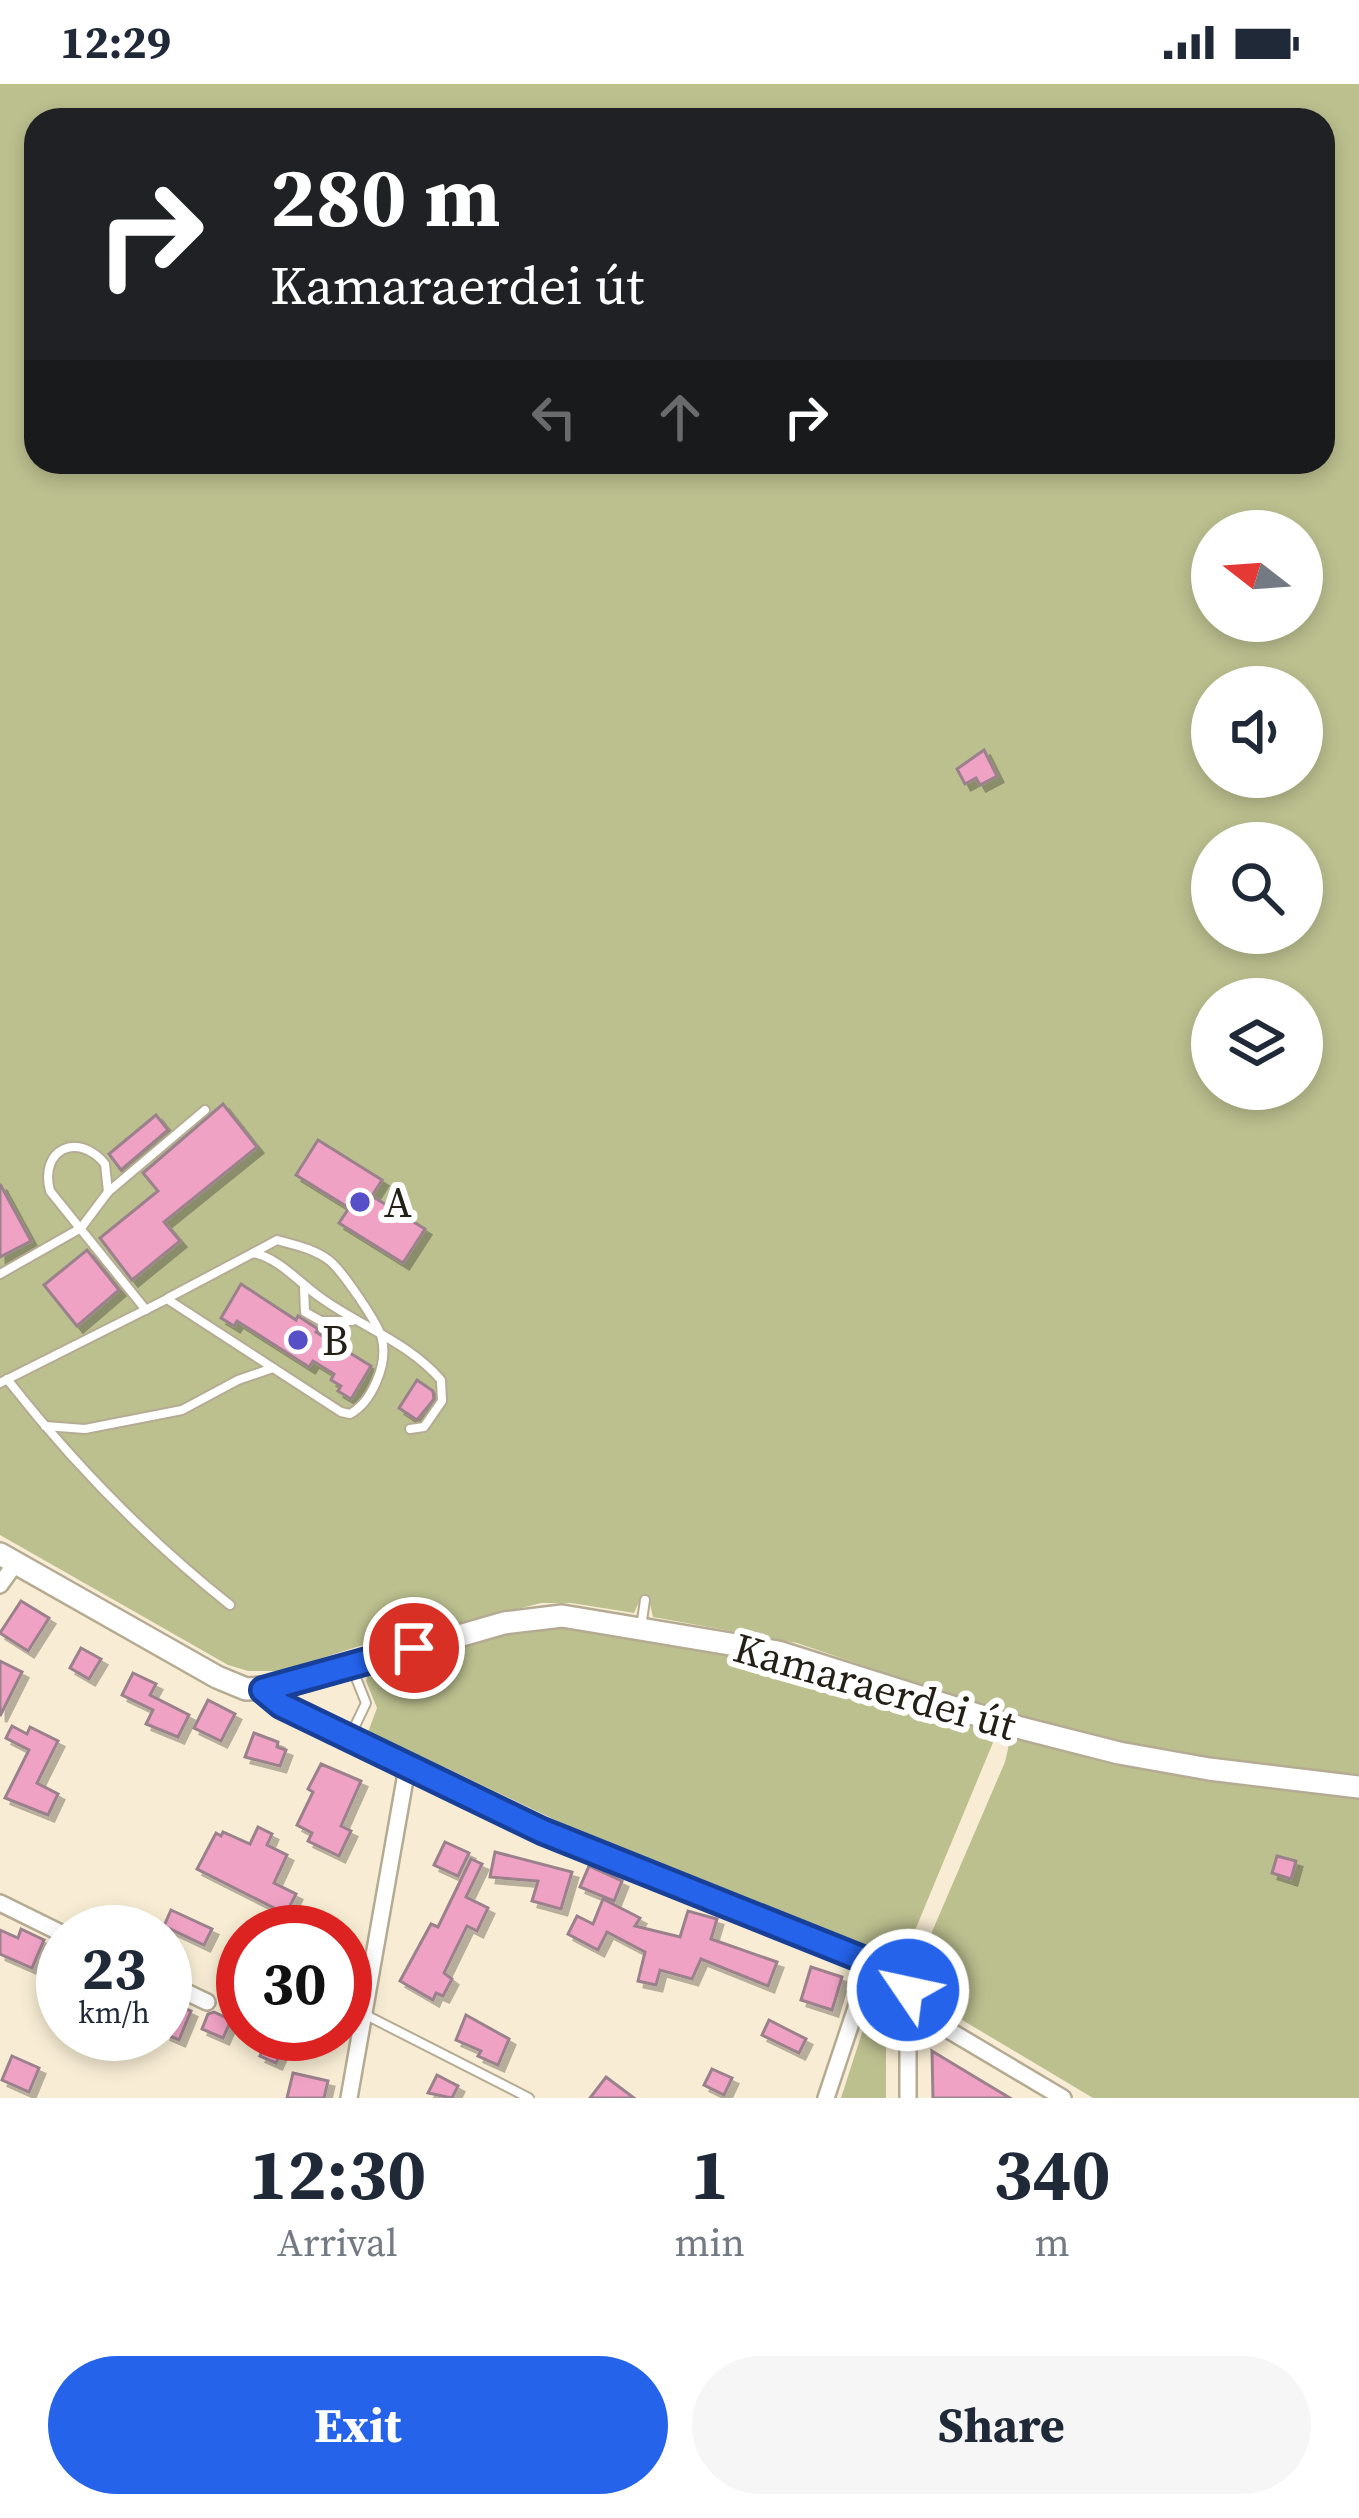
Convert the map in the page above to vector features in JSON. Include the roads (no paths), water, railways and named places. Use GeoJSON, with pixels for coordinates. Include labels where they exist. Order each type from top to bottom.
{"type":"FeatureCollection","features":[{"type":"Feature","properties":{"kind":"street"},"geometry":{"type":"LineString","coordinates":[[0,1585],[8,1559],[217,1677],[246,1689],[263,1690],[281,1705],[407,1768],[542,1831],[871,1963],[905,1981],[908,2098]]}},
{"type":"Feature","properties":{"kind":"street","name":"Kamaraerdei út"},"geometry":{"type":"LineString","coordinates":[[263,1690],[528,1618],[562,1616],[778,1652],[1009,1725],[1119,1754],[1359,1787]]}},
{"type":"Feature","properties":{"kind":"street"},"geometry":{"type":"LineString","coordinates":[[372,1979],[407,1768]]}},
{"type":"Feature","properties":{"kind":"street"},"geometry":{"type":"LineString","coordinates":[[0,1904],[36,1921]]}},
{"type":"Feature","properties":{"kind":"street"},"geometry":{"type":"LineString","coordinates":[[826,2098],[871,1963]]}},
{"type":"Feature","properties":{"kind":"street"},"geometry":{"type":"LineString","coordinates":[[192,1995],[207,2002]]}},
{"type":"Feature","properties":{"kind":"street"},"geometry":{"type":"LineString","coordinates":[[908,2006],[1063,2098]]}},
{"type":"Feature","properties":{"kind":"street"},"geometry":{"type":"LineString","coordinates":[[349,2098],[357,2061]]}},
{"type":"Feature","properties":{"kind":"lane"},"geometry":{"type":"LineString","coordinates":[[0,1274],[81,1228],[108,1192],[205,1110]]}},
{"type":"Feature","properties":{"kind":"lane"},"geometry":{"type":"LineString","coordinates":[[108,1192],[105,1164],[84,1147],[58,1152],[50,1162],[46,1176],[50,1191],[146,1310]]}},
{"type":"Feature","properties":{"kind":"lane"},"geometry":{"type":"LineString","coordinates":[[167,1299],[350,1414],[371,1392],[383,1357],[382,1336],[334,1264],[316,1252],[277,1240],[4,1381],[153,1540],[230,1605]]}},
{"type":"Feature","properties":{"kind":"lane"},"geometry":{"type":"LineString","coordinates":[[253,1253],[266,1256],[304,1286],[429,1366],[444,1389],[442,1401],[424,1427],[410,1429]]}},
{"type":"Feature","properties":{"kind":"lane"},"geometry":{"type":"LineString","coordinates":[[304,1286],[305,1312],[321,1322],[357,1321]]}},
{"type":"Feature","properties":{"kind":"lane"},"geometry":{"type":"LineString","coordinates":[[44,1426],[85,1429],[182,1410],[238,1380],[273,1368]]}},
{"type":"Feature","properties":{"kind":"lane"},"geometry":{"type":"LineString","coordinates":[[640,1628],[645,1600]]}},
{"type":"Feature","properties":{"kind":"lane"},"geometry":{"type":"LineString","coordinates":[[337,1731],[355,1726],[366,1703],[351,1666]]}},
{"type":"Feature","properties":{"kind":"lane"},"geometry":{"type":"LineString","coordinates":[[372,2018],[529,2098]]}},
{"type":"Feature","properties":{"kind":"place","name":"A"},"geometry":{"type":"Point","coordinates":[360,1202]}},
{"type":"Feature","properties":{"kind":"place","name":"B"},"geometry":{"type":"Point","coordinates":[298,1340]}}]}
